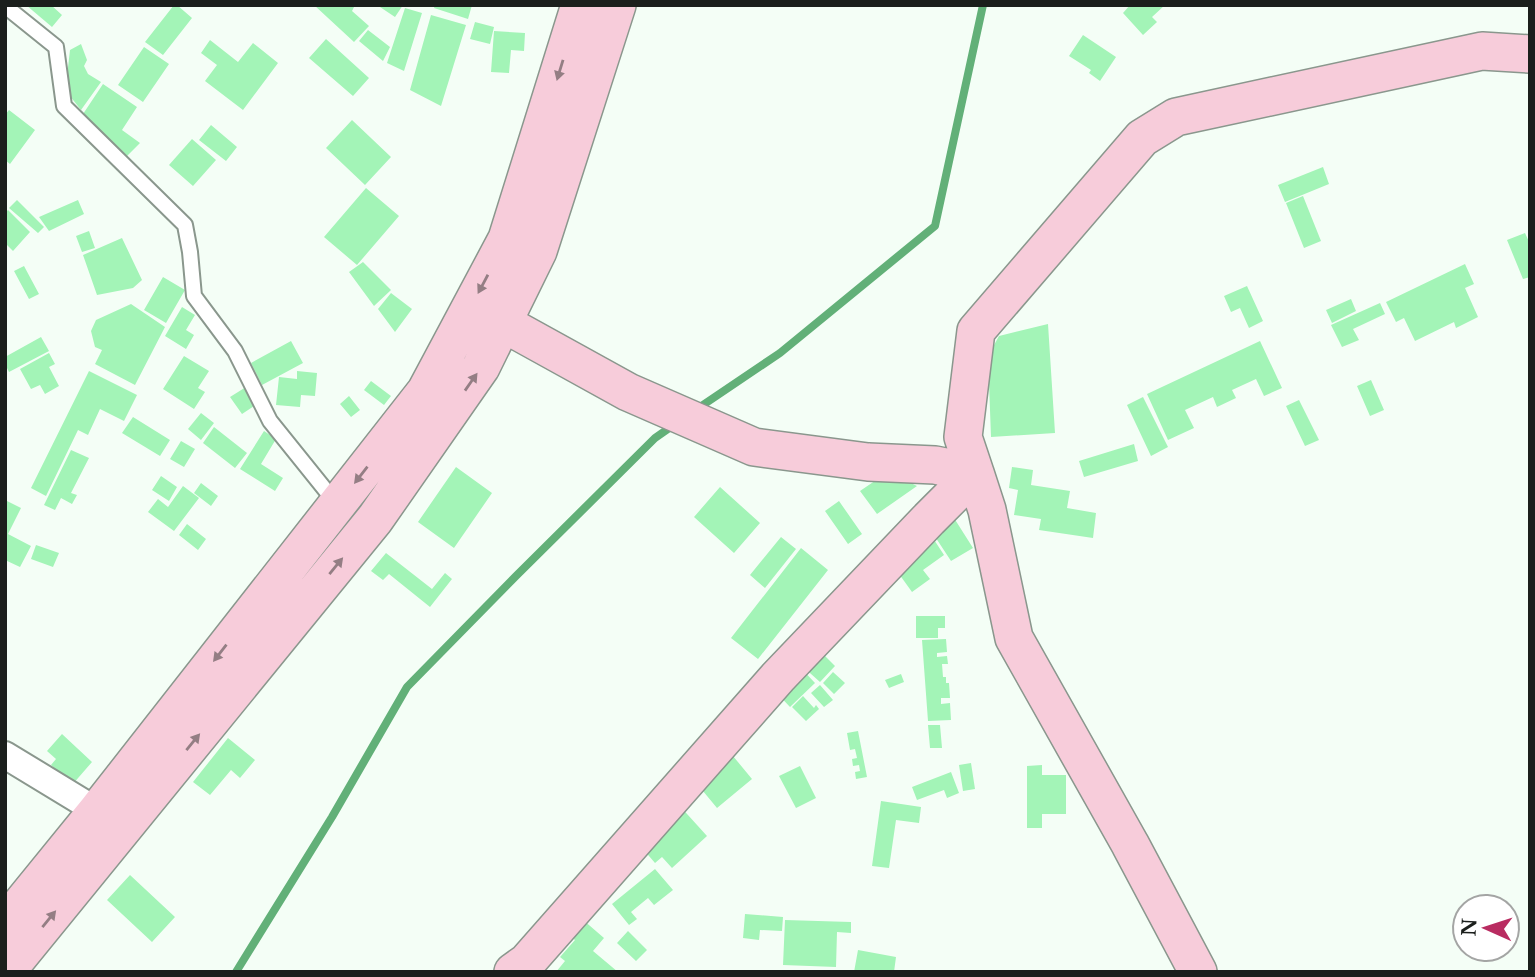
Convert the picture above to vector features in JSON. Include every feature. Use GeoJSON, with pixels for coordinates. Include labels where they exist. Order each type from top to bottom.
{"type":"FeatureCollection","features":[{"type":"Feature","properties":{"kind":"street"},"geometry":{"type":"LineString","coordinates":[[5,924],[97,811],[426,391],[507,239],[580,5]]}},
{"type":"Feature","properties":{"kind":"street"},"geometry":{"type":"LineString","coordinates":[[6,972],[375,519],[481,367],[538,251],[617,5]]}},
{"type":"Feature","properties":{"kind":"street"},"geometry":{"type":"LineString","coordinates":[[1198,972],[1130,844],[1014,638],[987,510],[963,437],[976,331],[1142,138],[1176,117],[1482,51],[1530,54]]}},
{"type":"Feature","properties":{"kind":"street"},"geometry":{"type":"LineString","coordinates":[[503,323],[628,392],[754,447],[868,462],[935,465],[975,473]]}},
{"type":"Feature","properties":{"kind":"street"},"geometry":{"type":"LineString","coordinates":[[513,972],[527,962],[778,677],[975,473]]}},
{"type":"Feature","properties":{"kind":"street"},"geometry":{"type":"LineString","coordinates":[[5,755],[97,811]]}},
{"type":"Feature","properties":{"kind":"lane"},"geometry":{"type":"LineString","coordinates":[[5,6],[56,47],[64,106],[185,225],[194,296],[235,351],[270,421],[337,504]]}},
{"type":"Feature","properties":{"kind":"building"},"geometry":{"type":"Polygon","coordinates":[[[26,5],[51,5],[62,15],[52,27],[26,5]]]}},
{"type":"Feature","properties":{"kind":"building"},"geometry":{"type":"Polygon","coordinates":[[[174,5],[192,18],[163,55],[145,42],[174,5]]]}},
{"type":"Feature","properties":{"kind":"building"},"geometry":{"type":"Polygon","coordinates":[[[314,5],[355,5],[352,11],[369,26],[354,42],[314,5]]]}},
{"type":"Feature","properties":{"kind":"building"},"geometry":{"type":"Polygon","coordinates":[[[377,5],[403,5],[395,17],[377,5]]]}},
{"type":"Feature","properties":{"kind":"building"},"geometry":{"type":"Polygon","coordinates":[[[435,5],[472,5],[468,19],[434,8],[435,5]]]}},
{"type":"Feature","properties":{"kind":"building"},"geometry":{"type":"Polygon","coordinates":[[[1130,5],[1165,5],[1152,17],[1157,22],[1143,35],[1123,13],[1130,5]]]}},
{"type":"Feature","properties":{"kind":"building"},"geometry":{"type":"Polygon","coordinates":[[[405,8],[422,13],[404,71],[387,63],[405,8]]]}},
{"type":"Feature","properties":{"kind":"building"},"geometry":{"type":"Polygon","coordinates":[[[431,15],[466,25],[441,106],[410,90],[431,15]]]}},
{"type":"Feature","properties":{"kind":"building"},"geometry":{"type":"Polygon","coordinates":[[[475,22],[494,27],[490,44],[470,39],[475,22]]]}},
{"type":"Feature","properties":{"kind":"building"},"geometry":{"type":"Polygon","coordinates":[[[368,30],[390,47],[383,61],[359,41],[368,30]]]}},
{"type":"Feature","properties":{"kind":"building"},"geometry":{"type":"Polygon","coordinates":[[[494,31],[525,33],[524,51],[511,50],[509,73],[491,72],[494,31]]]}},
{"type":"Feature","properties":{"kind":"building"},"geometry":{"type":"Polygon","coordinates":[[[1083,35],[1116,57],[1100,81],[1089,73],[1091,70],[1069,56],[1083,35]]]}},
{"type":"Feature","properties":{"kind":"building"},"geometry":{"type":"Polygon","coordinates":[[[326,39],[369,78],[353,96],[309,58],[326,39]]]}},
{"type":"Feature","properties":{"kind":"building"},"geometry":{"type":"Polygon","coordinates":[[[210,40],[238,62],[253,43],[278,63],[243,110],[205,81],[217,65],[201,53],[210,40]]]}},
{"type":"Feature","properties":{"kind":"building"},"geometry":{"type":"Polygon","coordinates":[[[81,44],[87,60],[84,66],[88,74],[101,82],[81,110],[70,96],[67,76],[70,50],[81,44]]]}},
{"type":"Feature","properties":{"kind":"building"},"geometry":{"type":"Polygon","coordinates":[[[144,47],[169,64],[143,102],[118,85],[144,47]]]}},
{"type":"Feature","properties":{"kind":"building"},"geometry":{"type":"Polygon","coordinates":[[[103,84],[137,107],[122,130],[140,143],[126,157],[83,114],[103,84]]]}},
{"type":"Feature","properties":{"kind":"building"},"geometry":{"type":"Polygon","coordinates":[[[9,110],[35,130],[10,164],[5,160],[5,115],[9,110]]]}},
{"type":"Feature","properties":{"kind":"building"},"geometry":{"type":"Polygon","coordinates":[[[352,120],[391,157],[365,185],[326,148],[352,120]]]}},
{"type":"Feature","properties":{"kind":"building"},"geometry":{"type":"Polygon","coordinates":[[[211,125],[237,147],[226,161],[199,140],[211,125]]]}},
{"type":"Feature","properties":{"kind":"building"},"geometry":{"type":"Polygon","coordinates":[[[192,139],[216,160],[193,186],[169,165],[192,139]]]}},
{"type":"Feature","properties":{"kind":"building"},"geometry":{"type":"Polygon","coordinates":[[[1323,167],[1329,184],[1285,202],[1278,185],[1323,167]]]}},
{"type":"Feature","properties":{"kind":"building"},"geometry":{"type":"Polygon","coordinates":[[[366,188],[399,216],[357,265],[324,237],[366,188]]]}},
{"type":"Feature","properties":{"kind":"building"},"geometry":{"type":"Polygon","coordinates":[[[1303,196],[1321,241],[1304,248],[1286,203],[1303,196]]]}},
{"type":"Feature","properties":{"kind":"building"},"geometry":{"type":"Polygon","coordinates":[[[17,200],[44,227],[38,233],[9,208],[17,200]]]}},
{"type":"Feature","properties":{"kind":"building"},"geometry":{"type":"Polygon","coordinates":[[[78,200],[84,214],[49,231],[39,217],[78,200]]]}},
{"type":"Feature","properties":{"kind":"building"},"geometry":{"type":"Polygon","coordinates":[[[8,210],[30,232],[13,251],[5,243],[5,213],[8,210]]]}},
{"type":"Feature","properties":{"kind":"building"},"geometry":{"type":"Polygon","coordinates":[[[89,231],[95,248],[82,252],[76,236],[89,231]]]}},
{"type":"Feature","properties":{"kind":"building"},"geometry":{"type":"Polygon","coordinates":[[[1525,233],[1530,244],[1530,277],[1523,279],[1507,240],[1525,233]]]}},
{"type":"Feature","properties":{"kind":"building"},"geometry":{"type":"Polygon","coordinates":[[[122,238],[142,280],[133,288],[97,295],[83,255],[122,238]]]}},
{"type":"Feature","properties":{"kind":"building"},"geometry":{"type":"Polygon","coordinates":[[[363,262],[391,290],[374,306],[349,272],[363,262]]]}},
{"type":"Feature","properties":{"kind":"building"},"geometry":{"type":"Polygon","coordinates":[[[1465,264],[1474,284],[1465,288],[1478,317],[1456,328],[1454,322],[1415,341],[1404,318],[1396,322],[1386,302],[1465,264]]]}},
{"type":"Feature","properties":{"kind":"building"},"geometry":{"type":"Polygon","coordinates":[[[24,266],[39,294],[29,299],[14,271],[24,266]]]}},
{"type":"Feature","properties":{"kind":"building"},"geometry":{"type":"Polygon","coordinates":[[[163,277],[185,290],[166,323],[144,310],[163,277]]]}},
{"type":"Feature","properties":{"kind":"building"},"geometry":{"type":"Polygon","coordinates":[[[1247,286],[1263,321],[1249,328],[1240,308],[1231,312],[1224,296],[1247,286]]]}},
{"type":"Feature","properties":{"kind":"building"},"geometry":{"type":"Polygon","coordinates":[[[391,293],[412,309],[395,332],[378,309],[391,293]]]}},
{"type":"Feature","properties":{"kind":"building"},"geometry":{"type":"Polygon","coordinates":[[[1351,299],[1356,311],[1332,323],[1326,310],[1351,299]]]}},
{"type":"Feature","properties":{"kind":"building"},"geometry":{"type":"Polygon","coordinates":[[[1380,303],[1385,314],[1353,329],[1359,340],[1342,347],[1331,325],[1380,303]]]}},
{"type":"Feature","properties":{"kind":"building"},"geometry":{"type":"Polygon","coordinates":[[[131,304],[165,327],[135,385],[95,364],[102,350],[95,347],[91,331],[96,320],[131,304]]]}},
{"type":"Feature","properties":{"kind":"building"},"geometry":{"type":"Polygon","coordinates":[[[182,307],[195,315],[186,330],[194,335],[186,349],[165,336],[182,307]]]}},
{"type":"Feature","properties":{"kind":"building"},"geometry":{"type":"Polygon","coordinates":[[[1048,324],[1055,433],[991,437],[988,356],[999,336],[1048,324]]]}},
{"type":"Feature","properties":{"kind":"building"},"geometry":{"type":"Polygon","coordinates":[[[41,337],[49,351],[9,372],[5,357],[41,337]]]}},
{"type":"Feature","properties":{"kind":"building"},"geometry":{"type":"Polygon","coordinates":[[[291,341],[303,363],[262,385],[251,363],[291,341]]]}},
{"type":"Feature","properties":{"kind":"building"},"geometry":{"type":"Polygon","coordinates":[[[1260,341],[1282,388],[1264,396],[1256,379],[1232,390],[1236,398],[1217,407],[1213,397],[1185,410],[1194,428],[1168,440],[1147,394],[1260,341]]]}},
{"type":"Feature","properties":{"kind":"building"},"geometry":{"type":"Polygon","coordinates":[[[49,353],[55,364],[49,367],[59,386],[45,394],[40,385],[31,389],[20,369],[49,353]]]}},
{"type":"Feature","properties":{"kind":"building"},"geometry":{"type":"Polygon","coordinates":[[[184,356],[209,371],[198,388],[205,392],[194,409],[163,389],[184,356]]]}},
{"type":"Feature","properties":{"kind":"building"},"geometry":{"type":"Polygon","coordinates":[[[89,371],[137,395],[124,421],[100,409],[88,435],[78,430],[46,496],[31,488],[89,371]]]}},
{"type":"Feature","properties":{"kind":"building"},"geometry":{"type":"Polygon","coordinates":[[[297,371],[317,373],[315,396],[301,395],[300,407],[276,405],[279,377],[297,379],[297,371]]]}},
{"type":"Feature","properties":{"kind":"building"},"geometry":{"type":"Polygon","coordinates":[[[1371,380],[1384,410],[1370,416],[1357,386],[1371,380]]]}},
{"type":"Feature","properties":{"kind":"building"},"geometry":{"type":"Polygon","coordinates":[[[371,381],[391,396],[384,405],[364,390],[371,381]]]}},
{"type":"Feature","properties":{"kind":"building"},"geometry":{"type":"Polygon","coordinates":[[[246,387],[257,404],[242,414],[230,397],[246,387]]]}},
{"type":"Feature","properties":{"kind":"building"},"geometry":{"type":"Polygon","coordinates":[[[349,396],[360,410],[351,417],[340,404],[349,396]]]}},
{"type":"Feature","properties":{"kind":"building"},"geometry":{"type":"Polygon","coordinates":[[[1143,397],[1168,447],[1151,456],[1127,405],[1143,397]]]}},
{"type":"Feature","properties":{"kind":"building"},"geometry":{"type":"Polygon","coordinates":[[[1299,400],[1319,440],[1305,446],[1286,406],[1299,400]]]}},
{"type":"Feature","properties":{"kind":"building"},"geometry":{"type":"Polygon","coordinates":[[[201,413],[214,423],[201,440],[188,429],[201,413]]]}},
{"type":"Feature","properties":{"kind":"building"},"geometry":{"type":"Polygon","coordinates":[[[133,417],[170,440],[160,456],[122,433],[133,417]]]}},
{"type":"Feature","properties":{"kind":"building"},"geometry":{"type":"Polygon","coordinates":[[[214,427],[247,453],[235,468],[203,443],[214,427]]]}},
{"type":"Feature","properties":{"kind":"building"},"geometry":{"type":"Polygon","coordinates":[[[264,431],[276,439],[261,464],[283,478],[275,491],[240,469],[264,431]]]}},
{"type":"Feature","properties":{"kind":"building"},"geometry":{"type":"Polygon","coordinates":[[[181,441],[195,449],[184,467],[170,459],[181,441]]]}},
{"type":"Feature","properties":{"kind":"building"},"geometry":{"type":"Polygon","coordinates":[[[1134,444],[1138,461],[1084,477],[1079,461],[1134,444]]]}},
{"type":"Feature","properties":{"kind":"building"},"geometry":{"type":"Polygon","coordinates":[[[71,450],[89,458],[71,493],[77,495],[72,504],[61,498],[55,510],[44,505],[71,450]]]}},
{"type":"Feature","properties":{"kind":"building"},"geometry":{"type":"Polygon","coordinates":[[[456,467],[492,493],[454,548],[418,522],[456,467]]]}},
{"type":"Feature","properties":{"kind":"building"},"geometry":{"type":"Polygon","coordinates":[[[1012,467],[1033,470],[1031,485],[1070,491],[1067,508],[1096,513],[1093,538],[1039,530],[1041,519],[1014,515],[1018,490],[1009,488],[1012,467]]]}},
{"type":"Feature","properties":{"kind":"building"},"geometry":{"type":"Polygon","coordinates":[[[888,472],[917,486],[877,514],[860,491],[888,472]]]}},
{"type":"Feature","properties":{"kind":"building"},"geometry":{"type":"Polygon","coordinates":[[[161,476],[177,487],[169,501],[152,490],[161,476]]]}},
{"type":"Feature","properties":{"kind":"building"},"geometry":{"type":"Polygon","coordinates":[[[201,483],[218,496],[211,506],[194,493],[201,483]]]}},
{"type":"Feature","properties":{"kind":"building"},"geometry":{"type":"Polygon","coordinates":[[[183,486],[199,498],[174,531],[148,512],[158,499],[168,507],[183,486]]]}},
{"type":"Feature","properties":{"kind":"building"},"geometry":{"type":"Polygon","coordinates":[[[720,487],[760,523],[734,553],[694,517],[720,487]]]}},
{"type":"Feature","properties":{"kind":"building"},"geometry":{"type":"Polygon","coordinates":[[[5,500],[21,508],[8,534],[31,546],[20,567],[5,560],[5,500]]]}},
{"type":"Feature","properties":{"kind":"building"},"geometry":{"type":"Polygon","coordinates":[[[839,501],[862,534],[848,544],[825,511],[839,501]]]}},
{"type":"Feature","properties":{"kind":"building"},"geometry":{"type":"Polygon","coordinates":[[[954,518],[973,548],[951,561],[932,532],[954,518]]]}},
{"type":"Feature","properties":{"kind":"building"},"geometry":{"type":"Polygon","coordinates":[[[187,524],[206,539],[198,550],[179,535],[187,524]]]}},
{"type":"Feature","properties":{"kind":"building"},"geometry":{"type":"Polygon","coordinates":[[[929,532],[944,555],[923,570],[930,579],[912,592],[889,560],[929,532]]]}},
{"type":"Feature","properties":{"kind":"building"},"geometry":{"type":"Polygon","coordinates":[[[781,537],[796,549],[765,588],[750,575],[781,537]]]}},
{"type":"Feature","properties":{"kind":"building"},"geometry":{"type":"Polygon","coordinates":[[[36,545],[59,553],[53,567],[31,559],[36,545]]]}},
{"type":"Feature","properties":{"kind":"building"},"geometry":{"type":"Polygon","coordinates":[[[801,548],[828,570],[758,659],[731,638],[801,548]]]}},
{"type":"Feature","properties":{"kind":"building"},"geometry":{"type":"Polygon","coordinates":[[[386,553],[432,589],[445,573],[452,579],[430,607],[389,574],[383,580],[371,571],[386,553]]]}},
{"type":"Feature","properties":{"kind":"building"},"geometry":{"type":"Polygon","coordinates":[[[916,616],[945,616],[945,628],[938,628],[938,638],[916,638],[916,616]]]}},
{"type":"Feature","properties":{"kind":"building"},"geometry":{"type":"Polygon","coordinates":[[[946,639],[947,652],[937,653],[937,657],[947,656],[948,664],[942,664],[943,677],[946,677],[946,683],[949,683],[950,698],[941,698],[941,704],[950,703],[951,720],[928,721],[922,640],[946,639]]]}},
{"type":"Feature","properties":{"kind":"building"},"geometry":{"type":"Polygon","coordinates":[[[817,648],[835,666],[820,682],[801,665],[817,648]]]}},
{"type":"Feature","properties":{"kind":"building"},"geometry":{"type":"Polygon","coordinates":[[[799,666],[815,683],[790,707],[774,690],[799,666]]]}},
{"type":"Feature","properties":{"kind":"building"},"geometry":{"type":"Polygon","coordinates":[[[833,672],[845,683],[834,694],[823,683],[833,672]]]}},
{"type":"Feature","properties":{"kind":"building"},"geometry":{"type":"Polygon","coordinates":[[[901,674],[904,682],[889,688],[885,680],[901,674]]]}},
{"type":"Feature","properties":{"kind":"building"},"geometry":{"type":"Polygon","coordinates":[[[820,685],[833,700],[824,707],[811,693],[820,685]]]}},
{"type":"Feature","properties":{"kind":"building"},"geometry":{"type":"Polygon","coordinates":[[[803,696],[814,708],[816,705],[819,709],[806,721],[792,707],[803,696]]]}},
{"type":"Feature","properties":{"kind":"building"},"geometry":{"type":"Polygon","coordinates":[[[928,725],[940,725],[942,748],[930,748],[928,725]]]}},
{"type":"Feature","properties":{"kind":"building"},"geometry":{"type":"Polygon","coordinates":[[[858,731],[867,777],[856,779],[855,772],[860,771],[859,765],[853,766],[852,759],[857,758],[855,749],[850,750],[847,733],[858,731]]]}},
{"type":"Feature","properties":{"kind":"building"},"geometry":{"type":"Polygon","coordinates":[[[62,734],[92,762],[72,785],[51,765],[56,759],[47,751],[62,734]]]}},
{"type":"Feature","properties":{"kind":"building"},"geometry":{"type":"Polygon","coordinates":[[[228,738],[255,760],[240,778],[231,770],[210,795],[193,782],[228,738]]]}},
{"type":"Feature","properties":{"kind":"building"},"geometry":{"type":"Polygon","coordinates":[[[728,750],[752,779],[717,808],[693,779],[728,750]]]}},
{"type":"Feature","properties":{"kind":"building"},"geometry":{"type":"Polygon","coordinates":[[[971,763],[975,789],[963,791],[959,765],[971,763]]]}},
{"type":"Feature","properties":{"kind":"building"},"geometry":{"type":"Polygon","coordinates":[[[1042,765],[1042,775],[1066,775],[1066,814],[1042,814],[1042,828],[1027,828],[1027,766],[1042,765]]]}},
{"type":"Feature","properties":{"kind":"building"},"geometry":{"type":"Polygon","coordinates":[[[800,766],[816,798],[796,808],[779,776],[800,766]]]}},
{"type":"Feature","properties":{"kind":"building"},"geometry":{"type":"Polygon","coordinates":[[[951,772],[959,793],[947,798],[944,790],[917,800],[912,787],[951,772]]]}},
{"type":"Feature","properties":{"kind":"building"},"geometry":{"type":"Polygon","coordinates":[[[881,801],[921,807],[919,823],[896,820],[889,868],[872,866],[881,801]]]}},
{"type":"Feature","properties":{"kind":"building"},"geometry":{"type":"Polygon","coordinates":[[[678,804],[707,836],[672,868],[662,857],[655,863],[637,842],[678,804]]]}},
{"type":"Feature","properties":{"kind":"building"},"geometry":{"type":"Polygon","coordinates":[[[655,869],[673,890],[654,905],[648,898],[631,912],[637,919],[629,925],[612,904],[655,869]]]}},
{"type":"Feature","properties":{"kind":"building"},"geometry":{"type":"Polygon","coordinates":[[[130,875],[175,917],[152,942],[107,900],[130,875]]]}},
{"type":"Feature","properties":{"kind":"building"},"geometry":{"type":"Polygon","coordinates":[[[745,914],[783,917],[782,931],[760,930],[759,940],[743,938],[745,914]]]}},
{"type":"Feature","properties":{"kind":"building"},"geometry":{"type":"Polygon","coordinates":[[[582,919],[604,938],[593,951],[618,972],[556,972],[565,961],[560,957],[575,940],[569,935],[582,919]]]}},
{"type":"Feature","properties":{"kind":"building"},"geometry":{"type":"Polygon","coordinates":[[[785,920],[851,922],[851,933],[837,932],[836,967],[783,965],[785,920]]]}},
{"type":"Feature","properties":{"kind":"building"},"geometry":{"type":"Polygon","coordinates":[[[628,931],[647,950],[636,961],[617,943],[628,931]]]}},
{"type":"Feature","properties":{"kind":"building"},"geometry":{"type":"Polygon","coordinates":[[[858,950],[896,957],[894,972],[854,972],[858,950]]]}},
{"type":"Feature","properties":{"kind":"waterway"},"geometry":{"type":"LineString","coordinates":[[697,409],[780,353],[935,226],[983,5]]}},
{"type":"Feature","properties":{"kind":"waterway"},"geometry":{"type":"LineString","coordinates":[[236,972],[332,817],[407,687],[655,438],[675,424]]}}]}
